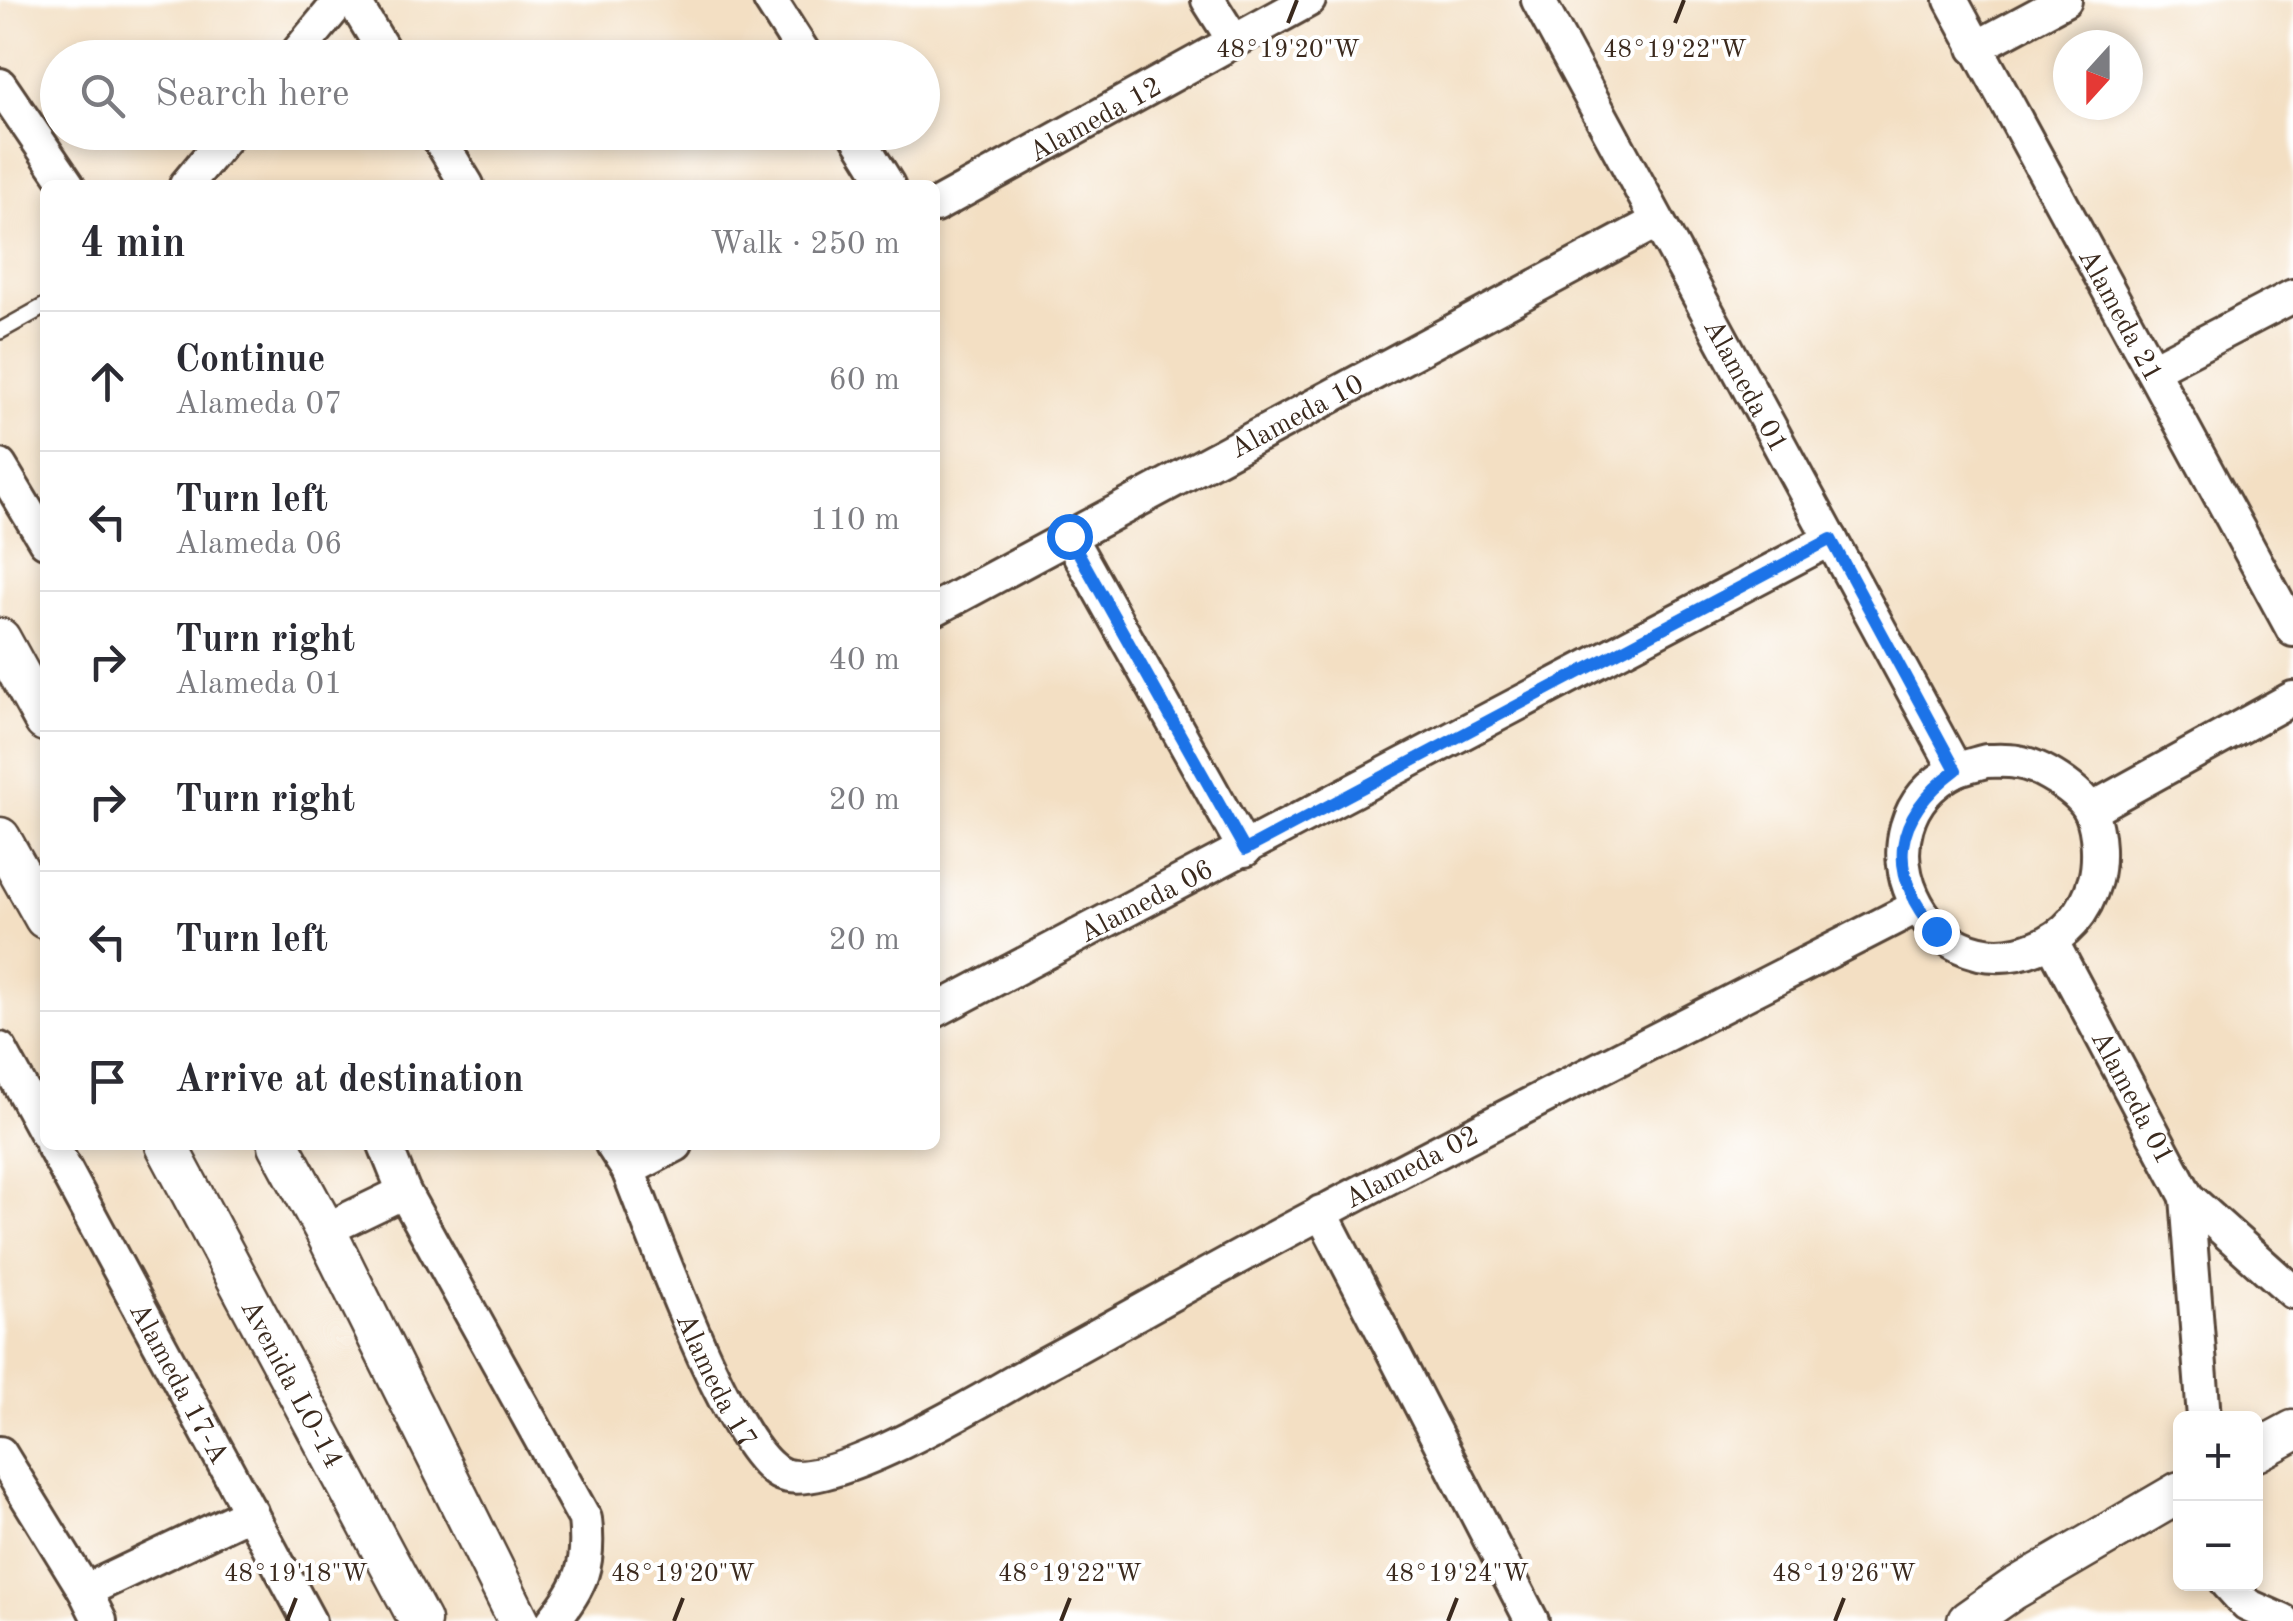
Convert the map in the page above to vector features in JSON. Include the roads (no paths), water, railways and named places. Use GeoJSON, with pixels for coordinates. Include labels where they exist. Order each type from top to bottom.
{"type":"FeatureCollection","features":[{"type":"Feature","properties":{"kind":"street"},"geometry":{"type":"LineString","coordinates":[[308,40],[342,0]]}},
{"type":"Feature","properties":{"kind":"street"},"geometry":{"type":"LineString","coordinates":[[353,0],[377,40]]}},
{"type":"Feature","properties":{"kind":"street"},"geometry":{"type":"LineString","coordinates":[[770,0],[796,40]]}},
{"type":"Feature","properties":{"kind":"street"},"geometry":{"type":"LineString","coordinates":[[1208,0],[1234,41]]}},
{"type":"Feature","properties":{"kind":"street","name":"Alameda 12"},"geometry":{"type":"LineString","coordinates":[[940,203],[1310,0]]}},
{"type":"Feature","properties":{"kind":"street","name":"Alameda 01"},"geometry":{"type":"LineString","coordinates":[[1538,0],[1956,770]]}},
{"type":"Feature","properties":{"kind":"street","name":"Alameda 21"},"geometry":{"type":"LineString","coordinates":[[1951,0],[2293,630]]}},
{"type":"Feature","properties":{"kind":"street"},"geometry":{"type":"LineString","coordinates":[[1975,48],[2065,0]]}},
{"type":"Feature","properties":{"kind":"street"},"geometry":{"type":"LineString","coordinates":[[0,85],[40,144]]}},
{"type":"Feature","properties":{"kind":"street"},"geometry":{"type":"LineString","coordinates":[[44,150],[65,180]]}},
{"type":"Feature","properties":{"kind":"street"},"geometry":{"type":"LineString","coordinates":[[190,180],[215,150]]}},
{"type":"Feature","properties":{"kind":"street"},"geometry":{"type":"LineString","coordinates":[[446,150],[465,180]]}},
{"type":"Feature","properties":{"kind":"street"},"geometry":{"type":"LineString","coordinates":[[866,150],[885,180]]}},
{"type":"Feature","properties":{"kind":"street","name":"Alameda 10"},"geometry":{"type":"LineString","coordinates":[[940,606],[1656,222]]}},
{"type":"Feature","properties":{"kind":"street"},"geometry":{"type":"LineString","coordinates":[[2153,370],[2293,296]]}},
{"type":"Feature","properties":{"kind":"street"},"geometry":{"type":"LineString","coordinates":[[0,466],[40,532]]}},
{"type":"Feature","properties":{"kind":"street"},"geometry":{"type":"LineString","coordinates":[[1069,536],[1245,850]]}},
{"type":"Feature","properties":{"kind":"street","name":"Alameda 06"},"geometry":{"type":"LineString","coordinates":[[940,1007],[1831,539]]}},
{"type":"Feature","properties":{"kind":"street"},"geometry":{"type":"LineString","coordinates":[[0,639],[40,711]]}},
{"type":"Feature","properties":{"kind":"street"},"geometry":{"type":"LineString","coordinates":[[2090,810],[2293,698]]}},
{"type":"Feature","properties":{"kind":"street"},"geometry":{"type":"LineString","coordinates":[[1986,761],[2017,762],[2046,771],[2090,810],[2098,871],[2090,898],[2074,923],[2052,942],[2008,954],[1992,955],[1962,948],[1936,931],[1916,907],[1904,877],[1903,845],[1912,815],[1930,789],[1956,770],[1986,761]]}},
{"type":"Feature","properties":{"kind":"street"},"geometry":{"type":"LineString","coordinates":[[0,838],[40,909]]}},
{"type":"Feature","properties":{"kind":"street","name":"Alameda 02"},"geometry":{"type":"LineString","coordinates":[[912,1437],[1322,1212],[1916,907]]}},
{"type":"Feature","properties":{"kind":"street","name":"Alameda 01"},"geometry":{"type":"LineString","coordinates":[[2052,942],[2187,1197],[2293,1292]]}},
{"type":"Feature","properties":{"kind":"street"},"geometry":{"type":"LineString","coordinates":[[0,1050],[40,1123]]}},
{"type":"Feature","properties":{"kind":"street","name":"Alameda 17-A"},"geometry":{"type":"LineString","coordinates":[[55,1150],[309,1621]]}},
{"type":"Feature","properties":{"kind":"street","name":"Avenida LO-14"},"geometry":{"type":"LineString","coordinates":[[169,1150],[420,1621]]}},
{"type":"Feature","properties":{"kind":"street"},"geometry":{"type":"LineString","coordinates":[[281,1150],[326,1230],[519,1621]]}},
{"type":"Feature","properties":{"kind":"street"},"geometry":{"type":"LineString","coordinates":[[387,1150],[404,1192],[584,1519],[588,1552],[576,1588],[554,1621]]}},
{"type":"Feature","properties":{"kind":"street"},"geometry":{"type":"LineString","coordinates":[[620,1158],[654,1150]]}},
{"type":"Feature","properties":{"kind":"street","name":"Alameda 17"},"geometry":{"type":"LineString","coordinates":[[620,1158],[723,1400],[763,1460],[780,1474],[799,1478],[844,1468],[912,1437]]}},
{"type":"Feature","properties":{"kind":"street"},"geometry":{"type":"LineString","coordinates":[[326,1230],[404,1192]]}},
{"type":"Feature","properties":{"kind":"street","name":"Alameda 01"},"geometry":{"type":"LineString","coordinates":[[2187,1197],[2203,1411]]}},
{"type":"Feature","properties":{"kind":"street"},"geometry":{"type":"LineString","coordinates":[[1322,1212],[1532,1621]]}},
{"type":"Feature","properties":{"kind":"street"},"geometry":{"type":"LineString","coordinates":[[2263,1447],[2293,1431]]}},
{"type":"Feature","properties":{"kind":"street"},"geometry":{"type":"LineString","coordinates":[[0,1453],[100,1621]]}},
{"type":"Feature","properties":{"kind":"street"},"geometry":{"type":"LineString","coordinates":[[1968,1621],[2012,1590],[2173,1496]]}},
{"type":"Feature","properties":{"kind":"street"},"geometry":{"type":"LineString","coordinates":[[85,1590],[251,1512]]}},
{"type":"Feature","properties":{"kind":"street"},"geometry":{"type":"LineString","coordinates":[[2234,1591],[2247,1605],[2282,1621]]}},
{"type":"Feature","properties":{"kind":"lane"},"geometry":{"type":"LineString","coordinates":[[0,331],[40,309]]}}]}
